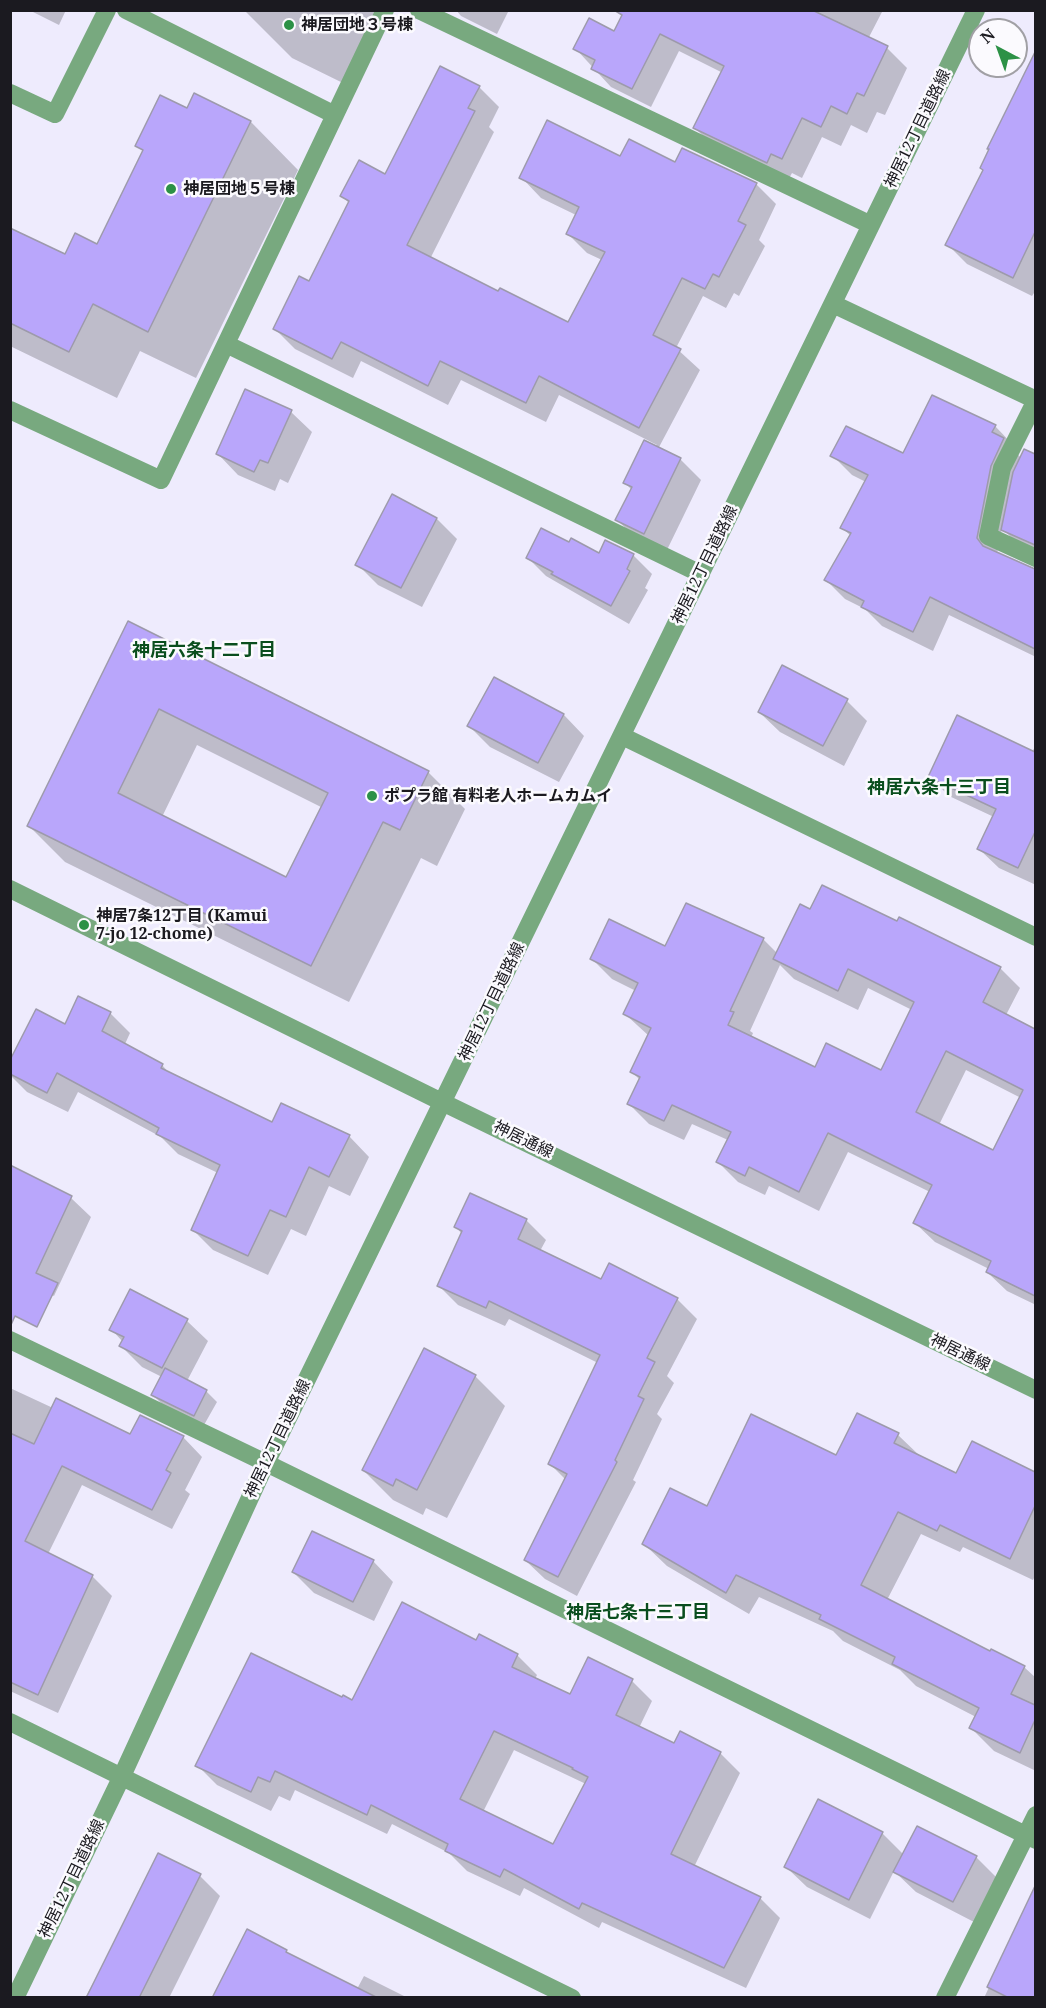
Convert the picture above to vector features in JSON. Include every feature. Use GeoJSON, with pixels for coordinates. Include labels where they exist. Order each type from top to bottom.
{"type":"FeatureCollection","features":[{"type":"Feature","properties":{"kind":"street"},"geometry":{"type":"LineString","coordinates":[[10,93],[55,114],[106,10]]}},
{"type":"Feature","properties":{"kind":"street"},"geometry":{"type":"LineString","coordinates":[[126,10],[335,115]]}},
{"type":"Feature","properties":{"kind":"street"},"geometry":{"type":"LineString","coordinates":[[10,410],[161,480],[386,10]]}},
{"type":"Feature","properties":{"kind":"street"},"geometry":{"type":"LineString","coordinates":[[419,10],[871,225]]}},
{"type":"Feature","properties":{"kind":"street","name":"神居12丁目道路線"},"geometry":{"type":"LineString","coordinates":[[15,1998],[122,1776],[266,1463],[444,1103],[976,10]]}},
{"type":"Feature","properties":{"kind":"street"},"geometry":{"type":"LineString","coordinates":[[833,304],[1035,400],[1002,468],[988,536],[1035,558]]}},
{"type":"Feature","properties":{"kind":"street"},"geometry":{"type":"LineString","coordinates":[[226,344],[701,574]]}},
{"type":"Feature","properties":{"kind":"street"},"geometry":{"type":"LineString","coordinates":[[622,736],[1035,937]]}},
{"type":"Feature","properties":{"kind":"street","name":"神居通線"},"geometry":{"type":"LineString","coordinates":[[10,889],[1035,1390]]}},
{"type":"Feature","properties":{"kind":"street"},"geometry":{"type":"LineString","coordinates":[[10,1340],[1031,1838]]}},
{"type":"Feature","properties":{"kind":"street"},"geometry":{"type":"LineString","coordinates":[[10,1722],[572,1998]]}},
{"type":"Feature","properties":{"kind":"street"},"geometry":{"type":"LineString","coordinates":[[945,1998],[1031,1838],[1035,1815]]}},
{"type":"Feature","properties":{"kind":"building"},"geometry":{"type":"Polygon","coordinates":[[[614,10],[812,10],[888,46],[864,96],[857,93],[847,114],[831,106],[821,127],[802,118],[782,159],[771,154],[767,163],[693,128],[724,66],[660,34],[632,89],[591,69],[595,60],[573,49],[589,18],[614,31],[622,15],[614,10]]]}},
{"type":"Feature","properties":{"kind":"building"},"geometry":{"type":"Polygon","coordinates":[[[1035,52],[1035,232],[1013,278],[945,245],[983,170],[980,168],[989,149],[987,149],[1022,78],[1028,78],[1028,66],[1035,52]]]}},
{"type":"Feature","properties":{"kind":"building"},"geometry":{"type":"Polygon","coordinates":[[[440,66],[480,86],[468,108],[475,111],[407,245],[498,291],[500,288],[568,322],[605,252],[566,234],[579,207],[519,178],[547,120],[620,156],[629,139],[675,162],[682,148],[757,183],[738,221],[746,225],[719,277],[713,274],[705,289],[682,278],[653,335],[681,349],[639,428],[539,376],[526,403],[440,361],[428,386],[341,342],[332,359],[273,329],[299,276],[309,281],[349,201],[340,196],[359,160],[385,174],[440,66]]]}},
{"type":"Feature","properties":{"kind":"building","name":"神居団地５号棟"},"geometry":{"type":"Polygon","coordinates":[[[194,93],[251,121],[148,332],[93,304],[69,352],[10,323],[10,228],[65,254],[75,233],[97,244],[143,150],[135,146],[160,95],[187,108],[194,93]]]}},
{"type":"Feature","properties":{"kind":"building"},"geometry":{"type":"Polygon","coordinates":[[[245,389],[292,410],[268,463],[260,460],[254,472],[216,454],[245,389]]]}},
{"type":"Feature","properties":{"kind":"building"},"geometry":{"type":"Polygon","coordinates":[[[932,395],[996,425],[992,432],[1004,438],[991,466],[977,538],[983,546],[1035,569],[1035,649],[930,597],[913,632],[861,607],[864,601],[824,580],[851,533],[840,528],[868,475],[830,456],[846,426],[903,453],[932,395]]]}},
{"type":"Feature","properties":{"kind":"building"},"geometry":{"type":"Polygon","coordinates":[[[644,440],[681,458],[644,534],[615,520],[632,487],[623,483],[644,440]]]}},
{"type":"Feature","properties":{"kind":"building"},"geometry":{"type":"Polygon","coordinates":[[[1024,449],[1035,454],[1035,545],[1001,530],[1013,472],[1024,449]]]}},
{"type":"Feature","properties":{"kind":"building"},"geometry":{"type":"Polygon","coordinates":[[[392,494],[437,518],[401,588],[355,565],[392,494]]]}},
{"type":"Feature","properties":{"kind":"building"},"geometry":{"type":"Polygon","coordinates":[[[541,528],[569,542],[571,538],[599,553],[605,540],[634,554],[627,569],[630,571],[611,606],[526,558],[541,528]]]}},
{"type":"Feature","properties":{"kind":"building","name":"ポプラ館 有料老人ホームカムイ"},"geometry":{"type":"Polygon","coordinates":[[[128,621],[429,771],[400,830],[383,822],[311,966],[27,826],[128,621]],[[159,709],[118,793],[286,877],[328,793],[159,709]]]}},
{"type":"Feature","properties":{"kind":"building"},"geometry":{"type":"Polygon","coordinates":[[[782,665],[848,699],[823,746],[758,712],[782,665]]]}},
{"type":"Feature","properties":{"kind":"building"},"geometry":{"type":"Polygon","coordinates":[[[494,677],[564,714],[538,763],[467,726],[494,677]]]}},
{"type":"Feature","properties":{"kind":"building"},"geometry":{"type":"Polygon","coordinates":[[[957,715],[1035,752],[1035,832],[1018,868],[977,849],[996,809],[928,777],[957,715]]]}},
{"type":"Feature","properties":{"kind":"building"},"geometry":{"type":"Polygon","coordinates":[[[822,885],[897,921],[899,917],[1001,967],[983,1002],[1035,1029],[1035,1296],[986,1272],[991,1261],[913,1223],[932,1185],[828,1133],[799,1192],[749,1167],[745,1176],[716,1162],[731,1132],[672,1105],[664,1121],[627,1104],[640,1077],[630,1072],[651,1028],[623,1014],[638,983],[590,959],[609,919],[665,946],[686,903],[764,938],[730,1011],[734,1012],[728,1025],[815,1067],[826,1043],[881,1070],[914,1002],[848,969],[838,991],[773,959],[800,904],[810,909],[822,885]],[[946,1051],[916,1112],[993,1150],[1023,1090],[946,1051]]]}},
{"type":"Feature","properties":{"kind":"building"},"geometry":{"type":"Polygon","coordinates":[[[78,996],[111,1012],[102,1031],[163,1064],[161,1068],[272,1122],[281,1103],[350,1135],[329,1177],[309,1167],[286,1217],[270,1210],[248,1256],[191,1230],[220,1165],[156,1134],[159,1128],[57,1073],[47,1093],[10,1074],[10,1060],[36,1009],[65,1024],[78,996]]]}},
{"type":"Feature","properties":{"kind":"building"},"geometry":{"type":"Polygon","coordinates":[[[10,1165],[72,1196],[36,1273],[58,1283],[37,1327],[15,1316],[10,1327],[10,1165]]]}},
{"type":"Feature","properties":{"kind":"building"},"geometry":{"type":"Polygon","coordinates":[[[470,1193],[527,1219],[518,1239],[601,1279],[609,1263],[678,1298],[647,1358],[655,1362],[638,1396],[644,1399],[615,1460],[617,1462],[558,1577],[524,1560],[567,1474],[548,1464],[600,1355],[489,1301],[486,1308],[437,1286],[462,1231],[454,1227],[470,1193]]]}},
{"type":"Feature","properties":{"kind":"building"},"geometry":{"type":"Polygon","coordinates":[[[130,1289],[188,1319],[162,1368],[119,1346],[124,1337],[109,1330],[130,1289]]]}},
{"type":"Feature","properties":{"kind":"building"},"geometry":{"type":"Polygon","coordinates":[[[424,1348],[476,1375],[417,1490],[396,1479],[393,1486],[362,1470],[424,1348]]]}},
{"type":"Feature","properties":{"kind":"building"},"geometry":{"type":"Polygon","coordinates":[[[165,1368],[207,1390],[194,1416],[151,1395],[165,1368]]]}},
{"type":"Feature","properties":{"kind":"building"},"geometry":{"type":"Polygon","coordinates":[[[56,1398],[130,1434],[140,1415],[184,1436],[166,1470],[171,1473],[152,1510],[62,1466],[25,1541],[93,1575],[38,1695],[10,1682],[10,1433],[34,1444],[56,1398]]]}},
{"type":"Feature","properties":{"kind":"building"},"geometry":{"type":"Polygon","coordinates":[[[857,1413],[899,1433],[894,1443],[956,1473],[972,1441],[1035,1472],[1035,1506],[1010,1559],[940,1525],[937,1531],[898,1512],[861,1585],[990,1651],[991,1649],[1025,1666],[1011,1694],[1035,1705],[1035,1720],[1020,1753],[969,1728],[979,1708],[892,1664],[895,1657],[819,1619],[821,1615],[736,1575],[726,1593],[642,1544],[670,1488],[707,1506],[751,1414],[836,1455],[857,1413]]]}},
{"type":"Feature","properties":{"kind":"building"},"geometry":{"type":"Polygon","coordinates":[[[312,1531],[374,1560],[353,1602],[292,1572],[312,1531]]]}},
{"type":"Feature","properties":{"kind":"building"},"geometry":{"type":"Polygon","coordinates":[[[402,1602],[476,1640],[479,1634],[518,1654],[512,1667],[570,1694],[588,1657],[633,1679],[616,1715],[674,1743],[680,1731],[721,1752],[671,1854],[761,1897],[724,1968],[582,1903],[579,1909],[504,1869],[500,1877],[445,1851],[448,1844],[371,1805],[367,1815],[275,1771],[270,1782],[258,1777],[251,1792],[195,1766],[251,1653],[352,1700],[402,1602]],[[494,1731],[460,1799],[553,1844],[588,1777],[494,1731]]]}},
{"type":"Feature","properties":{"kind":"building"},"geometry":{"type":"Polygon","coordinates":[[[818,1799],[883,1832],[849,1900],[784,1867],[818,1799]]]}},
{"type":"Feature","properties":{"kind":"building"},"geometry":{"type":"Polygon","coordinates":[[[917,1826],[977,1856],[953,1902],[893,1872],[917,1826]]]}},
{"type":"Feature","properties":{"kind":"building"},"geometry":{"type":"Polygon","coordinates":[[[158,1853],[201,1874],[139,1998],[86,1998],[158,1853]]]}},
{"type":"Feature","properties":{"kind":"building"},"geometry":{"type":"Polygon","coordinates":[[[1035,1886],[1035,1998],[1009,1998],[987,1987],[1035,1886]]]}},
{"type":"Feature","properties":{"kind":"building"},"geometry":{"type":"Polygon","coordinates":[[[247,1929],[287,1950],[286,1952],[378,1998],[212,1998],[247,1929]]]}},
{"type":"Feature","properties":{"kind":"place","name":"神居団地３号棟"},"geometry":{"type":"Point","coordinates":[289,25]}},
{"type":"Feature","properties":{"kind":"place","name":"神居団地５号棟"},"geometry":{"type":"Point","coordinates":[171,189]}},
{"type":"Feature","properties":{"kind":"place","name":"ポプラ館 有料老人ホームカムイ"},"geometry":{"type":"Point","coordinates":[372,796]}},
{"type":"Feature","properties":{"kind":"place","name":"神居7条12丁目 (Kamui 7-jo 12-chome)"},"geometry":{"type":"Point","coordinates":[84,925]}},
{"type":"Feature","properties":{"kind":"district","name":"神居六条十二丁目"},"geometry":{"type":"Point","coordinates":[204,651]}},
{"type":"Feature","properties":{"kind":"district","name":"神居六条十三丁目"},"geometry":{"type":"Point","coordinates":[939,788]}},
{"type":"Feature","properties":{"kind":"district","name":"神居七条十三丁目"},"geometry":{"type":"Point","coordinates":[638,1613]}}]}
